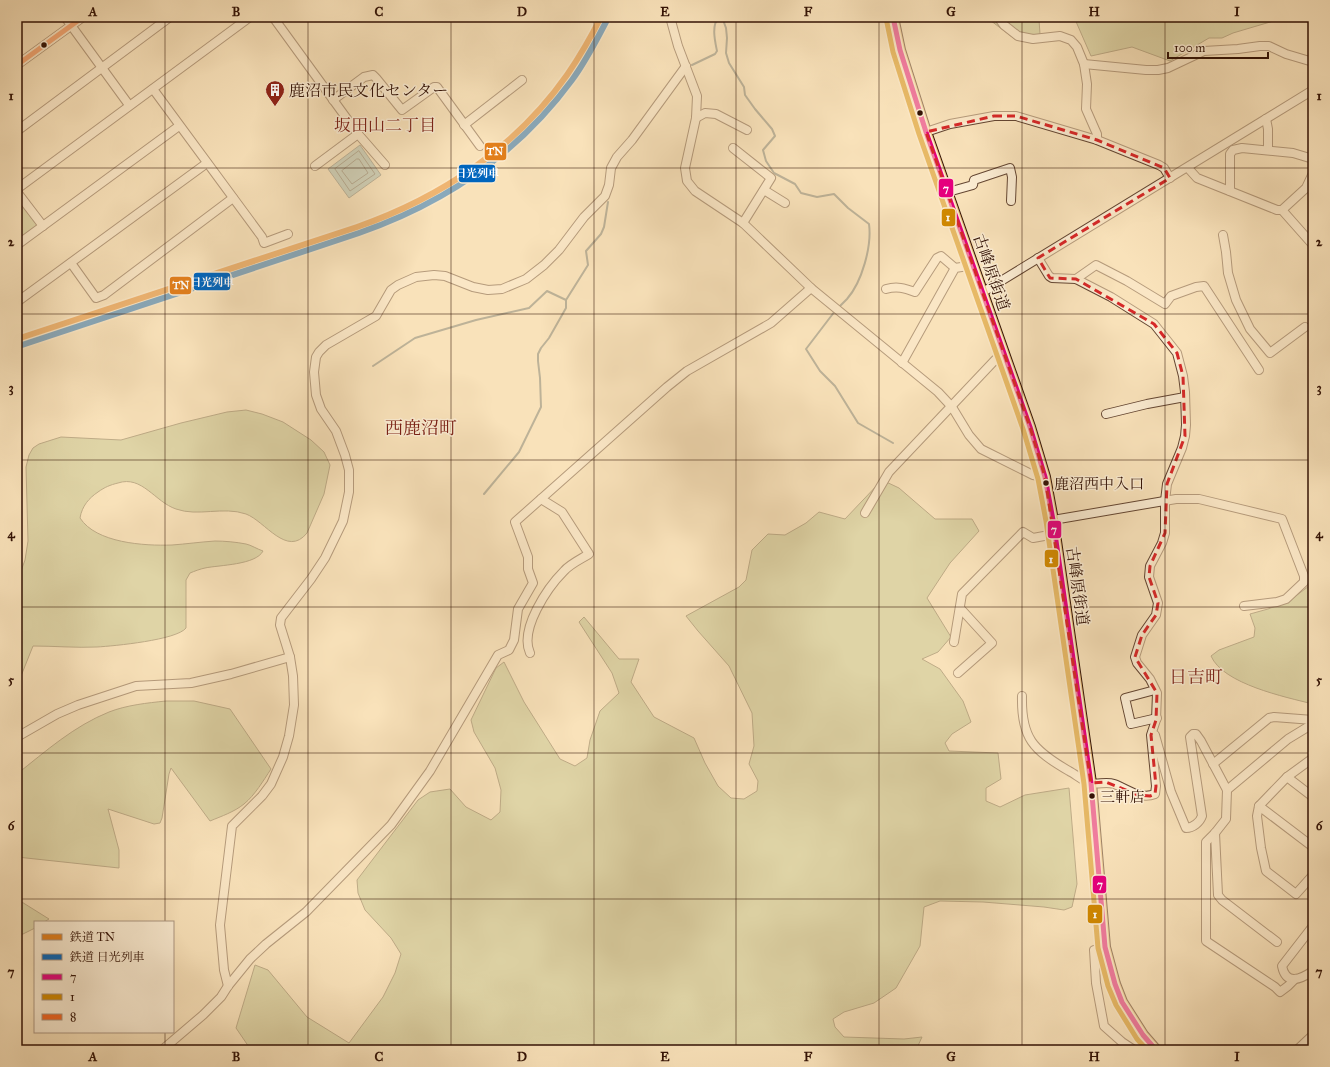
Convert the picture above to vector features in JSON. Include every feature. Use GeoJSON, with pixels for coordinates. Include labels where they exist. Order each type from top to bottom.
{"type":"FeatureCollection","features":[{"type":"Feature","properties":{"kind":"main road","name":"古峰原街道"},"geometry":{"type":"LineString","coordinates":[[892,17],[900,50],[926,132],[1030,427],[1044,477],[1053,520],[1091,783],[1105,947],[1115,984],[1122,1002],[1143,1035],[1156,1050]]}},
{"type":"Feature","properties":{"kind":"street"},"geometry":{"type":"LineString","coordinates":[[65,17],[103,67],[129,105]]}},
{"type":"Feature","properties":{"kind":"street"},"geometry":{"type":"LineString","coordinates":[[17,65],[83,17]]}},
{"type":"Feature","properties":{"kind":"street"},"geometry":{"type":"LineString","coordinates":[[17,131],[170,17]]}},
{"type":"Feature","properties":{"kind":"street"},"geometry":{"type":"LineString","coordinates":[[17,188],[250,17]]}},
{"type":"Feature","properties":{"kind":"street"},"geometry":{"type":"LineString","coordinates":[[273,17],[358,134],[385,165]]}},
{"type":"Feature","properties":{"kind":"street"},"geometry":{"type":"LineString","coordinates":[[670,17],[678,46],[697,96],[696,118],[684,168],[687,181],[695,190],[743,223],[811,288],[938,392],[952,407],[969,434],[981,449],[1033,475],[1044,477]]}},
{"type":"Feature","properties":{"kind":"street"},"geometry":{"type":"LineString","coordinates":[[998,17],[1004,26],[1018,36],[1033,39],[1060,36],[1071,40],[1077,47],[1084,64],[1087,84],[1086,109],[1097,134],[1097,140]]}},
{"type":"Feature","properties":{"kind":"street"},"geometry":{"type":"LineString","coordinates":[[1084,64],[1158,70],[1168,68],[1204,51],[1260,46],[1269,46],[1286,54],[1313,62]]}},
{"type":"Feature","properties":{"kind":"street"},"geometry":{"type":"LineString","coordinates":[[228,986],[224,970],[220,925],[232,826],[262,796],[271,784],[283,757],[289,736],[294,706],[293,676],[290,657],[280,624],[281,618],[325,558],[343,521],[349,492],[349,470],[345,455],[336,431],[321,408],[316,395],[314,372],[316,357],[326,345],[376,316],[391,290],[398,285],[416,277],[434,275],[445,276],[473,287],[488,290],[502,289],[526,279],[544,265],[554,255],[584,217],[605,196],[611,168],[686,66]]}},
{"type":"Feature","properties":{"kind":"street"},"geometry":{"type":"LineString","coordinates":[[333,100],[364,77],[373,75],[402,110],[434,87],[437,87],[480,146]]}},
{"type":"Feature","properties":{"kind":"street"},"geometry":{"type":"LineString","coordinates":[[464,125],[522,80]]}},
{"type":"Feature","properties":{"kind":"street"},"geometry":{"type":"LineString","coordinates":[[153,89],[262,237],[264,243],[288,234]]}},
{"type":"Feature","properties":{"kind":"street"},"geometry":{"type":"LineString","coordinates":[[983,292],[1188,168],[1313,90]]}},
{"type":"Feature","properties":{"kind":"street"},"geometry":{"type":"LineString","coordinates":[[696,118],[705,113],[716,114],[747,130]]}},
{"type":"Feature","properties":{"kind":"street"},"geometry":{"type":"LineString","coordinates":[[926,132],[950,124],[994,116],[1016,116],[1097,140],[1159,164],[1164,168],[1170,178]]}},
{"type":"Feature","properties":{"kind":"street"},"geometry":{"type":"LineString","coordinates":[[1266,119],[1268,129],[1268,150]]}},
{"type":"Feature","properties":{"kind":"street"},"geometry":{"type":"LineString","coordinates":[[17,245],[179,126]]}},
{"type":"Feature","properties":{"kind":"street"},"geometry":{"type":"LineString","coordinates":[[315,166],[358,134]]}},
{"type":"Feature","properties":{"kind":"street"},"geometry":{"type":"LineString","coordinates":[[733,148],[771,178],[743,223]]}},
{"type":"Feature","properties":{"kind":"street"},"geometry":{"type":"LineString","coordinates":[[1230,191],[1230,154],[1233,150],[1242,148],[1268,150],[1293,153],[1313,159]]}},
{"type":"Feature","properties":{"kind":"street"},"geometry":{"type":"LineString","coordinates":[[17,302],[207,163]]}},
{"type":"Feature","properties":{"kind":"street"},"geometry":{"type":"LineString","coordinates":[[948,192],[973,184],[974,180],[1010,168],[1012,177],[1011,201]]}},
{"type":"Feature","properties":{"kind":"street"},"geometry":{"type":"LineString","coordinates":[[1188,168],[1196,178],[1277,210],[1282,210],[1313,244]]}},
{"type":"Feature","properties":{"kind":"street"},"geometry":{"type":"LineString","coordinates":[[1282,210],[1310,185],[1313,173]]}},
{"type":"Feature","properties":{"kind":"street"},"geometry":{"type":"LineString","coordinates":[[764,190],[785,203]]}},
{"type":"Feature","properties":{"kind":"street"},"geometry":{"type":"LineString","coordinates":[[17,192],[43,226]]}},
{"type":"Feature","properties":{"kind":"street"},"geometry":{"type":"LineString","coordinates":[[71,263],[96,298],[104,295],[232,198]]}},
{"type":"Feature","properties":{"kind":"street"},"geometry":{"type":"LineString","coordinates":[[1223,235],[1228,273],[1236,300],[1250,329],[1270,353],[1305,327]]}},
{"type":"Feature","properties":{"kind":"street"},"geometry":{"type":"LineString","coordinates":[[886,289],[902,287],[915,292],[937,258],[941,256],[955,268],[973,264]]}},
{"type":"Feature","properties":{"kind":"street"},"geometry":{"type":"LineString","coordinates":[[1022,696],[1022,713],[1027,732],[1033,745],[1042,753],[1059,765],[1091,783],[1106,782],[1114,784],[1138,795],[1150,796],[1155,794],[1156,786],[1151,735],[1157,718],[1157,693],[1150,679],[1137,663],[1135,657],[1142,635],[1156,615],[1158,603],[1149,577],[1150,566],[1165,533],[1165,501],[1167,484],[1182,448],[1185,436],[1184,376],[1177,354],[1154,324],[1104,293],[1076,279],[1052,278],[1049,276],[1038,258]]}},
{"type":"Feature","properties":{"kind":"street"},"geometry":{"type":"LineString","coordinates":[[1076,279],[1096,265],[1166,304],[1171,296],[1196,287],[1204,286],[1259,370]]}},
{"type":"Feature","properties":{"kind":"street"},"geometry":{"type":"LineString","coordinates":[[902,363],[955,268]]}},
{"type":"Feature","properties":{"kind":"street"},"geometry":{"type":"LineString","coordinates":[[162,1050],[203,1015],[221,997],[250,959],[266,944],[306,912],[391,825],[430,771],[498,655],[508,650],[514,640],[515,621],[518,609],[533,583],[528,569],[528,557],[515,522],[687,371],[771,324],[811,288]]}},
{"type":"Feature","properties":{"kind":"street"},"geometry":{"type":"LineString","coordinates":[[865,513],[890,472],[995,360],[1004,353]]}},
{"type":"Feature","properties":{"kind":"street"},"geometry":{"type":"LineString","coordinates":[[1106,414],[1185,397]]}},
{"type":"Feature","properties":{"kind":"street"},"geometry":{"type":"LineString","coordinates":[[530,653],[527,635],[532,619],[549,589],[565,570],[590,554],[562,512],[541,498]]}},
{"type":"Feature","properties":{"kind":"street"},"geometry":{"type":"LineString","coordinates":[[1053,520],[1176,499],[1199,499],[1282,519],[1304,576],[1304,582],[1286,599],[1277,602],[1244,606]]}},
{"type":"Feature","properties":{"kind":"street"},"geometry":{"type":"LineString","coordinates":[[954,642],[962,594],[1023,532],[1033,538],[1055,534]]}},
{"type":"Feature","properties":{"kind":"street"},"geometry":{"type":"LineString","coordinates":[[958,673],[992,643],[960,608]]}},
{"type":"Feature","properties":{"kind":"street"},"geometry":{"type":"LineString","coordinates":[[17,737],[57,714],[78,705],[136,686],[191,683],[231,674],[290,657]]}},
{"type":"Feature","properties":{"kind":"street"},"geometry":{"type":"LineString","coordinates":[[1155,690],[1125,698],[1131,724],[1157,718]]}},
{"type":"Feature","properties":{"kind":"street"},"geometry":{"type":"LineString","coordinates":[[1213,764],[1269,718],[1274,717],[1313,720]]}},
{"type":"Feature","properties":{"kind":"street"},"geometry":{"type":"LineString","coordinates":[[1227,790],[1288,739],[1303,728],[1311,724],[1313,725]]}},
{"type":"Feature","properties":{"kind":"street"},"geometry":{"type":"LineString","coordinates":[[1153,730],[1171,792],[1186,828],[1189,828],[1200,821],[1202,816],[1190,737],[1193,734],[1196,734],[1201,741],[1227,790],[1226,819],[1206,842],[1206,941],[1275,987],[1280,992],[1295,979]]}},
{"type":"Feature","properties":{"kind":"street"},"geometry":{"type":"LineString","coordinates":[[1313,758],[1287,777],[1259,806],[1257,816],[1266,870],[1296,894],[1313,874]]}},
{"type":"Feature","properties":{"kind":"street"},"geometry":{"type":"LineString","coordinates":[[1287,777],[1313,797]]}},
{"type":"Feature","properties":{"kind":"street"},"geometry":{"type":"LineString","coordinates":[[1259,806],[1313,847]]}},
{"type":"Feature","properties":{"kind":"street"},"geometry":{"type":"LineString","coordinates":[[1215,833],[1218,895],[1222,900],[1277,942]]}},
{"type":"Feature","properties":{"kind":"street"},"geometry":{"type":"LineString","coordinates":[[1313,926],[1282,966],[1284,973],[1288,978],[1302,978],[1313,971]]}},
{"type":"Feature","properties":{"kind":"street"},"geometry":{"type":"LineString","coordinates":[[1105,947],[1094,950],[1096,983],[1104,1026],[1122,1042],[1134,1050]]}},
{"type":"Feature","properties":{"kind":"street"},"geometry":{"type":"LineString","coordinates":[[1297,1050],[1313,1035]]}},
{"type":"Feature","properties":{"kind":"highlighted area"},"geometry":{"type":"Polygon","coordinates":[[[994,116],[1016,116],[1097,140],[1164,168],[1170,178],[1038,258],[1050,278],[1076,279],[1154,324],[1177,353],[1183,376],[1185,436],[1167,484],[1165,533],[1150,566],[1149,577],[1158,603],[1156,615],[1142,635],[1135,657],[1157,693],[1156,720],[1151,735],[1156,786],[1155,794],[1150,796],[1138,795],[1106,782],[1091,783],[1045,477],[1030,427],[926,132],[994,116]]]}},
{"type":"Feature","properties":{"kind":"green space"},"geometry":{"type":"Polygon","coordinates":[[[986,17],[1055,17],[1039,20],[1040,34],[1016,40],[986,17]]]}},
{"type":"Feature","properties":{"kind":"green space"},"geometry":{"type":"Polygon","coordinates":[[[1074,17],[1287,17],[1233,33],[1222,38],[1209,38],[1170,61],[1132,47],[1091,56],[1074,17]]]}},
{"type":"Feature","properties":{"kind":"green space"},"geometry":{"type":"Polygon","coordinates":[[[17,197],[37,226],[17,242],[17,197]]]}},
{"type":"Feature","properties":{"kind":"green space"},"geometry":{"type":"Polygon","coordinates":[[[246,410],[283,422],[311,440],[324,452],[330,465],[324,494],[307,533],[299,540],[292,542],[276,536],[246,514],[228,511],[193,512],[176,509],[168,506],[148,490],[134,483],[127,482],[105,487],[95,494],[84,506],[80,518],[87,526],[97,533],[109,538],[148,545],[172,545],[215,541],[242,543],[263,551],[259,556],[245,562],[199,569],[190,573],[186,580],[186,628],[180,632],[171,636],[130,644],[97,647],[33,646],[17,686],[17,582],[25,560],[28,541],[26,467],[29,455],[33,448],[39,444],[61,437],[121,440],[181,423],[227,412],[246,410]]]}},
{"type":"Feature","properties":{"kind":"green space"},"geometry":{"type":"Polygon","coordinates":[[[882,480],[899,488],[935,519],[972,519],[979,531],[950,563],[927,598],[951,637],[938,652],[922,659],[940,669],[963,701],[971,722],[952,734],[945,743],[949,751],[998,753],[1001,779],[986,788],[986,801],[1000,807],[1025,795],[1069,788],[1077,884],[1072,907],[1064,910],[983,902],[940,901],[924,907],[920,946],[896,988],[874,1003],[844,1012],[833,1019],[835,1027],[844,1037],[904,1039],[922,1037],[916,1050],[251,1050],[236,1028],[255,965],[268,970],[307,1017],[349,1043],[383,997],[395,973],[401,954],[391,938],[365,910],[358,893],[357,880],[418,800],[430,792],[450,789],[466,807],[491,820],[500,812],[501,790],[495,768],[474,732],[471,720],[496,668],[504,662],[524,702],[560,759],[575,766],[587,758],[590,740],[600,711],[619,693],[612,673],[579,622],[584,617],[619,659],[639,659],[631,682],[654,717],[694,738],[705,763],[718,786],[731,798],[744,799],[757,791],[758,781],[749,764],[754,746],[752,713],[729,666],[686,616],[739,587],[746,580],[752,550],[768,534],[785,535],[806,523],[819,512],[845,519],[882,480]]]}},
{"type":"Feature","properties":{"kind":"green space"},"geometry":{"type":"Polygon","coordinates":[[[1313,583],[1313,704],[1272,693],[1241,682],[1218,666],[1211,656],[1219,650],[1254,637],[1255,628],[1250,614],[1289,601],[1313,583]]]}},
{"type":"Feature","properties":{"kind":"green space"},"geometry":{"type":"Polygon","coordinates":[[[166,701],[194,701],[230,709],[271,769],[252,796],[232,812],[210,821],[171,768],[160,823],[154,824],[108,809],[119,850],[119,868],[17,857],[17,774],[72,732],[96,718],[123,708],[166,701]]]}},
{"type":"Feature","properties":{"kind":"green space"},"geometry":{"type":"Polygon","coordinates":[[[17,899],[49,919],[46,921],[34,921],[34,928],[17,937],[17,899]]]}},
{"type":"Feature","properties":{"kind":"water"},"geometry":{"type":"Polygon","coordinates":[[[360,145],[381,175],[349,198],[328,169],[360,145]]]}},
{"type":"Feature","properties":{"kind":"waterway"},"geometry":{"type":"LineString","coordinates":[[692,65],[715,54],[717,51],[714,29],[719,17]]}},
{"type":"Feature","properties":{"kind":"waterway"},"geometry":{"type":"LineString","coordinates":[[722,17],[726,28],[726,53],[729,63],[744,87],[745,95],[772,129],[775,136],[763,150],[766,161],[774,173],[795,184],[801,193],[817,197],[834,194],[848,208],[869,224],[869,243],[861,274],[852,292],[838,308]]}},
{"type":"Feature","properties":{"kind":"waterway"},"geometry":{"type":"LineString","coordinates":[[484,494],[519,452],[541,407],[538,354],[566,308],[566,300],[588,265],[586,251],[601,234],[604,227],[608,202]]}},
{"type":"Feature","properties":{"kind":"waterway"},"geometry":{"type":"LineString","coordinates":[[373,366],[415,338],[476,320],[529,308],[547,291],[566,300]]}},
{"type":"Feature","properties":{"kind":"waterway"},"geometry":{"type":"LineString","coordinates":[[835,311],[806,349],[820,371],[835,386],[858,423],[893,443]]}},
{"type":"Feature","properties":{"kind":"rail line","name":"TN"},"geometry":{"type":"LineString","coordinates":[[17,339],[357,227],[418,201],[474,168],[500,148],[524,125],[547,101],[567,75],[601,17]]}},
{"type":"Feature","properties":{"kind":"rail line","name":"日光列車"},"geometry":{"type":"LineString","coordinates":[[19,346],[359,233],[391,221],[450,191],[503,153],[528,131],[551,107],[582,66],[607,20]]}},
{"type":"Feature","properties":{"kind":"transit line","name":"8"},"geometry":{"type":"LineString","coordinates":[[17,65],[83,17]]}},
{"type":"Feature","properties":{"kind":"transit line","name":"7"},"geometry":{"type":"LineString","coordinates":[[893,17],[900,50],[926,132],[1030,427],[1045,477],[1053,520],[1091,783],[1105,947],[1115,984],[1122,1002],[1143,1035],[1156,1050]]}},
{"type":"Feature","properties":{"kind":"transit line","name":"1"},"geometry":{"type":"LineString","coordinates":[[886,18],[893,52],[919,134],[1023,429],[1038,479],[1046,521],[1084,784],[1098,948],[1108,986],[1116,1005],[1137,1039],[1147,1050]]}},
{"type":"Feature","properties":{"kind":"place","name":"鹿沼市民文化センター"},"geometry":{"type":"Point","coordinates":[275,107]}},
{"type":"Feature","properties":{"kind":"place","name":"鹿沼西中入口"},"geometry":{"type":"Point","coordinates":[1046,483]}},
{"type":"Feature","properties":{"kind":"place","name":"三軒店"},"geometry":{"type":"Point","coordinates":[1092,796]}},
{"type":"Feature","properties":{"kind":"district","name":"坂田山二丁目"},"geometry":{"type":"Point","coordinates":[385,125]}},
{"type":"Feature","properties":{"kind":"district","name":"西鹿沼町"},"geometry":{"type":"Point","coordinates":[421,428]}},
{"type":"Feature","properties":{"kind":"district","name":"日吉町"},"geometry":{"type":"Point","coordinates":[1196,677]}}]}
